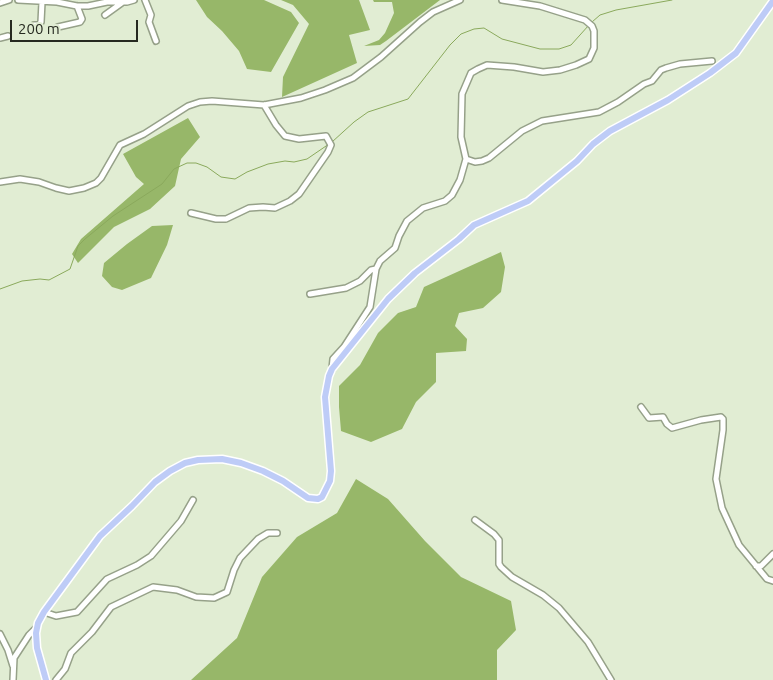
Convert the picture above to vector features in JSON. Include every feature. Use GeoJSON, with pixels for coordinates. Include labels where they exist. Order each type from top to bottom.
{"type":"FeatureCollection","features":[{"type":"Feature","properties":{"kind":"main road"},"geometry":{"type":"LineString","coordinates":[[46,680],[37,648],[36,628],[44,612],[105,530],[160,478],[185,463],[208,459],[222,459],[263,471],[283,481],[308,498],[318,499],[322,497],[327,490],[330,477],[330,449],[325,397],[328,380],[332,369],[388,299],[474,225],[528,201],[610,131],[668,100],[710,73],[736,53],[770,8],[773,1]]}},
{"type":"Feature","properties":{"kind":"street"},"geometry":{"type":"LineString","coordinates":[[0,4],[9,0]]}},
{"type":"Feature","properties":{"kind":"street"},"geometry":{"type":"LineString","coordinates":[[18,0],[57,2],[77,6],[134,0]]}},
{"type":"Feature","properties":{"kind":"street"},"geometry":{"type":"LineString","coordinates":[[145,0],[151,14],[149,22],[156,40]]}},
{"type":"Feature","properties":{"kind":"street"},"geometry":{"type":"LineString","coordinates":[[0,182],[20,179],[39,182],[69,191],[84,188],[96,183],[101,178],[120,145],[144,134],[188,106],[212,101],[264,105],[302,98],[325,90],[353,78],[381,57],[427,17],[452,2],[460,0]]}},
{"type":"Feature","properties":{"kind":"street"},"geometry":{"type":"LineString","coordinates":[[332,369],[333,359],[370,307],[376,269],[380,261],[396,248],[399,236],[407,221],[423,208],[445,201],[452,195],[460,180],[466,159],[461,137],[460,108],[462,94],[471,73],[487,65],[543,72],[560,70],[589,59],[594,48],[592,26],[585,20],[540,6],[502,0]]}},
{"type":"Feature","properties":{"kind":"street"},"geometry":{"type":"LineString","coordinates":[[34,25],[39,25],[41,22],[42,2]]}},
{"type":"Feature","properties":{"kind":"street"},"geometry":{"type":"LineString","coordinates":[[105,15],[124,2]]}},
{"type":"Feature","properties":{"kind":"street"},"geometry":{"type":"LineString","coordinates":[[58,27],[80,22],[82,19],[77,6]]}},
{"type":"Feature","properties":{"kind":"street"},"geometry":{"type":"LineString","coordinates":[[0,38],[8,36]]}},
{"type":"Feature","properties":{"kind":"street"},"geometry":{"type":"LineString","coordinates":[[466,159],[475,162],[489,158],[522,131],[542,121],[599,112],[618,102],[644,84],[652,82],[661,70],[666,68],[680,64],[712,61]]}},
{"type":"Feature","properties":{"kind":"street"},"geometry":{"type":"LineString","coordinates":[[191,213],[216,219],[226,219],[249,208],[275,208],[290,202],[302,190],[328,152],[331,145],[326,136],[299,139],[285,136],[276,126],[264,105]]}},
{"type":"Feature","properties":{"kind":"street"},"geometry":{"type":"LineString","coordinates":[[310,294],[346,288],[360,281],[371,270],[376,269]]}},
{"type":"Feature","properties":{"kind":"street"},"geometry":{"type":"LineString","coordinates":[[641,407],[649,418],[663,417],[672,428],[721,417],[723,430],[716,479],[722,508],[739,545],[767,579],[773,581]]}},
{"type":"Feature","properties":{"kind":"street"},"geometry":{"type":"LineString","coordinates":[[44,612],[56,616],[78,612],[107,578],[137,565],[151,556],[184,516],[193,500]]}},
{"type":"Feature","properties":{"kind":"street"},"geometry":{"type":"LineString","coordinates":[[475,520],[499,540],[499,564],[501,567],[559,608],[586,638],[610,680]]}},
{"type":"Feature","properties":{"kind":"street"},"geometry":{"type":"LineString","coordinates":[[56,680],[65,669],[72,653],[112,607],[154,587],[177,590],[196,597],[214,598],[227,592],[240,558],[258,539],[268,533],[277,533]]}},
{"type":"Feature","properties":{"kind":"street"},"geometry":{"type":"LineString","coordinates":[[756,566],[761,566],[773,554]]}},
{"type":"Feature","properties":{"kind":"street"},"geometry":{"type":"LineString","coordinates":[[13,680],[14,658],[32,630],[36,628]]}},
{"type":"Feature","properties":{"kind":"street"},"geometry":{"type":"LineString","coordinates":[[0,634],[13,666]]}},
{"type":"Feature","properties":{"kind":"green space"},"geometry":{"type":"Polygon","coordinates":[[[196,0],[264,0],[291,12],[299,23],[271,72],[247,69],[239,51],[207,17],[196,0]]]}},
{"type":"Feature","properties":{"kind":"green space"},"geometry":{"type":"Polygon","coordinates":[[[281,0],[359,0],[370,30],[349,35],[357,63],[282,97],[283,77],[309,24],[293,5],[281,0]]]}},
{"type":"Feature","properties":{"kind":"green space"},"geometry":{"type":"Polygon","coordinates":[[[373,0],[440,0],[380,45],[364,46],[379,40],[385,33],[394,13],[392,2],[374,2],[373,0]]]}},
{"type":"Feature","properties":{"kind":"green space"},"geometry":{"type":"Polygon","coordinates":[[[188,118],[200,137],[181,159],[175,186],[150,209],[114,227],[78,263],[72,254],[81,239],[144,184],[136,177],[123,154],[188,118]]]}},
{"type":"Feature","properties":{"kind":"green space"},"geometry":{"type":"Polygon","coordinates":[[[173,225],[167,245],[151,278],[122,290],[112,287],[102,276],[104,263],[152,226],[173,225]]]}},
{"type":"Feature","properties":{"kind":"green space"},"geometry":{"type":"Polygon","coordinates":[[[501,252],[505,267],[501,292],[483,308],[459,313],[455,326],[467,339],[466,351],[436,353],[436,382],[416,402],[402,429],[371,442],[341,431],[339,386],[360,365],[378,333],[398,313],[416,307],[424,287],[501,252]]]}},
{"type":"Feature","properties":{"kind":"green space"},"geometry":{"type":"Polygon","coordinates":[[[356,479],[388,499],[425,541],[461,577],[511,601],[516,630],[497,650],[497,680],[191,680],[237,638],[262,577],[297,537],[337,513],[356,479]]]}},
{"type":"Feature","properties":{"kind":"waterway"},"geometry":{"type":"LineString","coordinates":[[592,22],[600,15],[616,10],[672,0]]}},
{"type":"Feature","properties":{"kind":"waterway"},"geometry":{"type":"LineString","coordinates":[[332,142],[368,112],[408,99],[450,45],[461,34],[474,29],[484,28],[502,39],[540,49],[559,49],[571,45],[589,25]]}},
{"type":"Feature","properties":{"kind":"waterway"},"geometry":{"type":"LineString","coordinates":[[0,289],[22,281],[49,280],[70,269],[78,246],[85,239],[113,216],[162,184],[174,169],[187,163],[196,163],[207,167],[221,177],[235,179],[268,164],[307,159],[329,144]]}}]}
